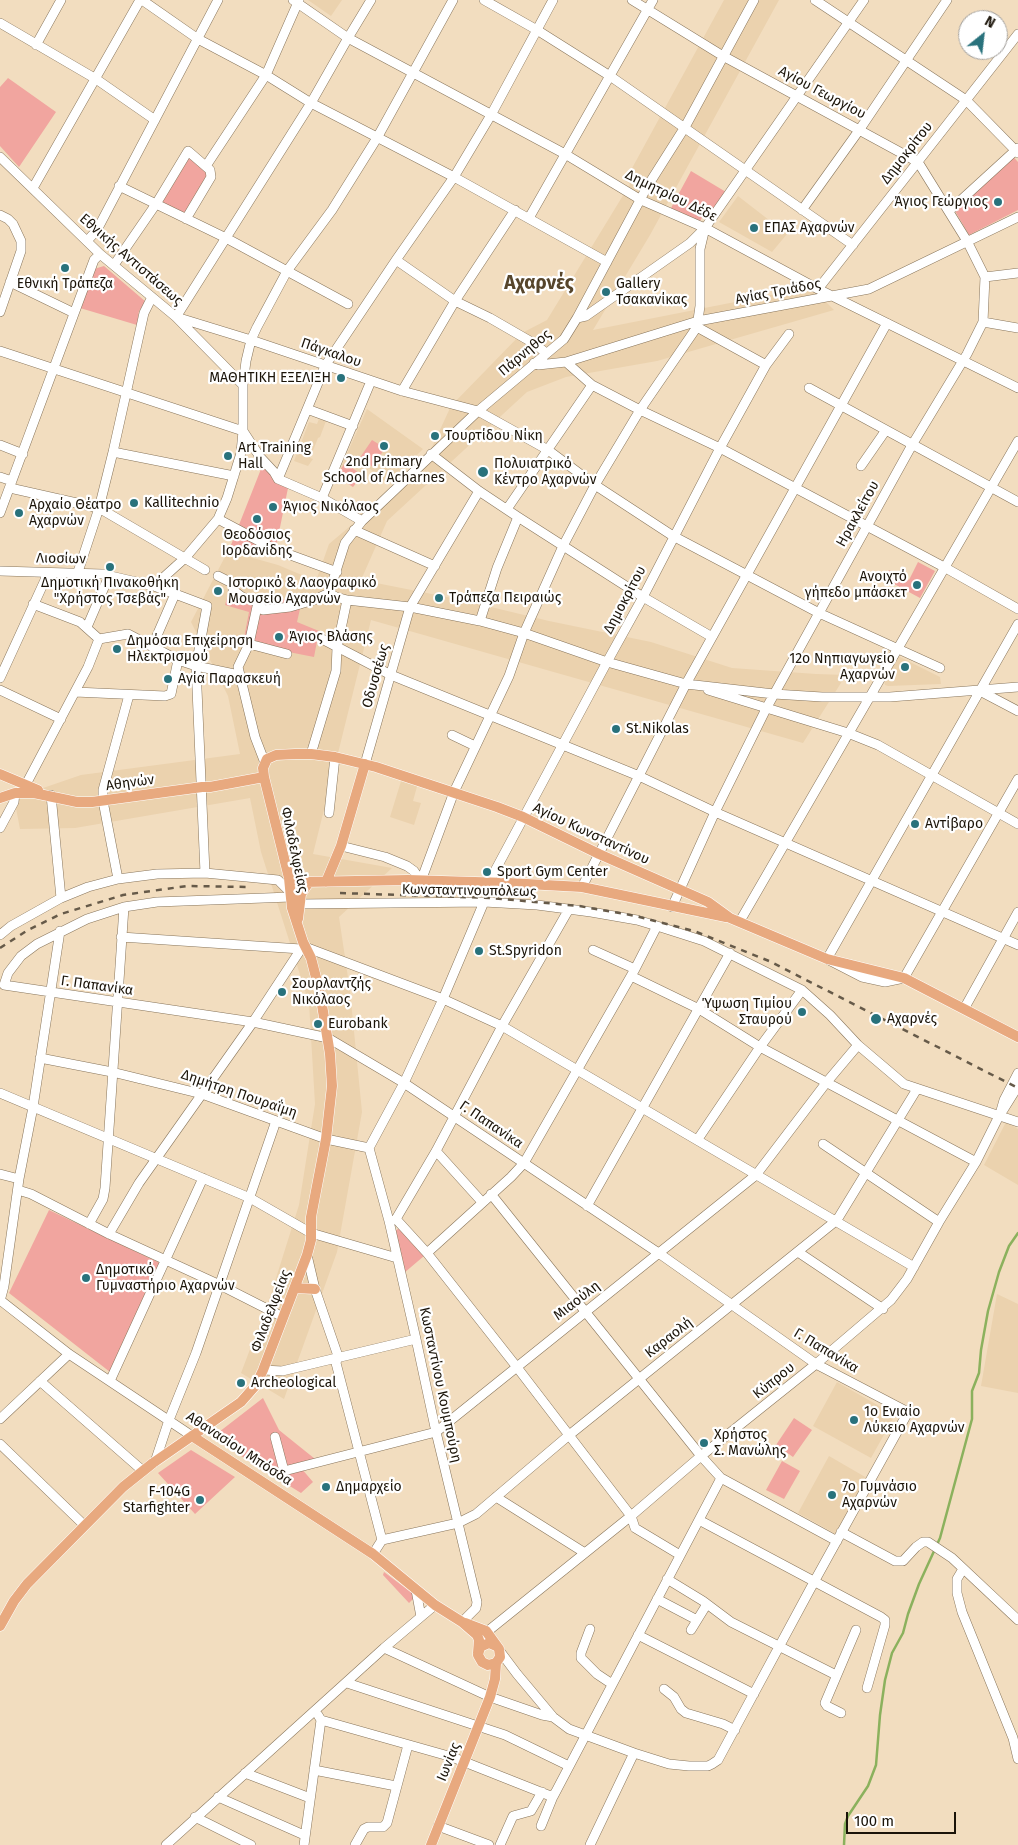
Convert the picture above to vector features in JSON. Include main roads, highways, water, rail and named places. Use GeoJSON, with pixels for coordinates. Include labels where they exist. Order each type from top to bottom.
{"type":"FeatureCollection","features":[{"type":"Feature","properties":{"kind":"main road","name":"Αγίου Κωνσταντίνου"},"geometry":{"type":"LineString","coordinates":[[264,777],[262,768],[265,762],[276,755],[311,754],[365,764],[454,792],[523,817],[599,854],[708,902],[735,919],[827,959],[904,978],[1018,1037]]}},
{"type":"Feature","properties":{"kind":"main road","name":"Οδυσσέως"},"geometry":{"type":"LineString","coordinates":[[326,882],[341,846],[365,764]]}},
{"type":"Feature","properties":{"kind":"main road"},"geometry":{"type":"LineString","coordinates":[[6,777],[14,786],[21,790]]}},
{"type":"Feature","properties":{"kind":"main road"},"geometry":{"type":"LineString","coordinates":[[2,797],[9,790],[6,777]]}},
{"type":"Feature","properties":{"kind":"main road","name":"Αθηνών"},"geometry":{"type":"LineString","coordinates":[[21,790],[77,802],[103,801],[210,787],[264,777]]}},
{"type":"Feature","properties":{"kind":"main road","name":"Φιλαδελφείας"},"geometry":{"type":"LineString","coordinates":[[0,1626],[14,1601],[27,1584],[123,1487],[143,1470],[241,1402],[256,1385],[307,1255],[326,1139],[332,1086],[328,1038],[314,969],[303,948],[298,928],[290,895],[289,878],[264,777]]}},
{"type":"Feature","properties":{"kind":"main road"},"geometry":{"type":"LineString","coordinates":[[2,797],[21,790]]}},
{"type":"Feature","properties":{"kind":"main road","name":"Κωνσταντινουπόλεως"},"geometry":{"type":"LineString","coordinates":[[289,878],[296,881],[309,882],[490,882],[582,887],[735,919]]}},
{"type":"Feature","properties":{"kind":"main road","name":"Φιλαδελφείας"},"geometry":{"type":"LineString","coordinates":[[298,928],[301,894],[309,882]]}},
{"type":"Feature","properties":{"kind":"main road"},"geometry":{"type":"LineString","coordinates":[[295,1288],[315,1289]]}},
{"type":"Feature","properties":{"kind":"main road","name":"Αθανασίου Μπόσδα"},"geometry":{"type":"LineString","coordinates":[[192,1436],[373,1554],[435,1605],[490,1641]]}},
{"type":"Feature","properties":{"kind":"main road"},"geometry":{"type":"LineString","coordinates":[[490,1641],[491,1643],[485,1644],[480,1648],[479,1657],[488,1672],[491,1693]]}},
{"type":"Feature","properties":{"kind":"main road","name":"Κύπρου"},"geometry":{"type":"LineString","coordinates":[[479,1657],[490,1641]]}},
{"type":"Feature","properties":{"kind":"main road","name":"Ιωνίας"},"geometry":{"type":"LineString","coordinates":[[431,1845],[496,1679],[496,1663],[500,1657],[490,1641]]}},
{"type":"Feature","properties":{"kind":"main road"},"geometry":{"type":"LineString","coordinates":[[479,1657],[488,1665],[496,1663]]}},
{"type":"Feature","properties":{"kind":"waterway"},"geometry":{"type":"LineString","coordinates":[[844,1845],[845,1824],[848,1816],[868,1786],[876,1765],[880,1715],[885,1680],[892,1653],[903,1633],[919,1584],[940,1538],[972,1419],[972,1391],[979,1373],[988,1311],[999,1272],[1009,1246],[1018,1233]]}},
{"type":"Feature","properties":{"kind":"railway"},"geometry":{"type":"LineString","coordinates":[[0,948],[28,930],[61,914],[123,895],[187,886],[249,887]]}},
{"type":"Feature","properties":{"kind":"railway"},"geometry":{"type":"LineString","coordinates":[[340,893],[491,898],[579,906],[636,916],[694,931],[769,961],[1018,1088]]}},
{"type":"Feature","properties":{"kind":"place","name":"Άγιος Γεώργιος"},"geometry":{"type":"Point","coordinates":[998,202]}},
{"type":"Feature","properties":{"kind":"place","name":"ΕΠΑΣ Αχαρνών"},"geometry":{"type":"Point","coordinates":[754,228]}},
{"type":"Feature","properties":{"kind":"place","name":"Εθνική Τράπεζα"},"geometry":{"type":"Point","coordinates":[65,268]}},
{"type":"Feature","properties":{"kind":"place","name":"Gallery Τσακανίκας"},"geometry":{"type":"Point","coordinates":[606,292]}},
{"type":"Feature","properties":{"kind":"place","name":"ΜΑΘΗΤΙΚΗ ΕΞΕΛΙΞΗ"},"geometry":{"type":"Point","coordinates":[341,378]}},
{"type":"Feature","properties":{"kind":"place","name":"Τουρτίδου Νίκη"},"geometry":{"type":"Point","coordinates":[435,436]}},
{"type":"Feature","properties":{"kind":"place","name":"2nd Primary School of Acharnes"},"geometry":{"type":"Point","coordinates":[384,446]}},
{"type":"Feature","properties":{"kind":"place","name":"Art Training Hall"},"geometry":{"type":"Point","coordinates":[228,456]}},
{"type":"Feature","properties":{"kind":"place","name":"Πολυιατρικό Κέντρο Αχαρνών"},"geometry":{"type":"Point","coordinates":[483,472]}},
{"type":"Feature","properties":{"kind":"place","name":"Kallitechnio"},"geometry":{"type":"Point","coordinates":[134,503]}},
{"type":"Feature","properties":{"kind":"place","name":"Άγιος Νικόλαος"},"geometry":{"type":"Point","coordinates":[273,507]}},
{"type":"Feature","properties":{"kind":"place","name":"Αρχαίο Θέατρο Αχαρνών"},"geometry":{"type":"Point","coordinates":[19,513]}},
{"type":"Feature","properties":{"kind":"place","name":"Θεοδόσιος Ιορδανίδης"},"geometry":{"type":"Point","coordinates":[257,519]}},
{"type":"Feature","properties":{"kind":"place","name":"Δημοτική Πινακοθήκη \"Χρήστος Τσεβάς\""},"geometry":{"type":"Point","coordinates":[110,567]}},
{"type":"Feature","properties":{"kind":"place","name":"Ανοιχτό γήπεδο μπάσκετ"},"geometry":{"type":"Point","coordinates":[917,585]}},
{"type":"Feature","properties":{"kind":"place","name":"Ιστορικό & Λαογραφικό Μουσείο Αχαρνών"},"geometry":{"type":"Point","coordinates":[218,591]}},
{"type":"Feature","properties":{"kind":"place","name":"Τράπεζα Πειραιώς"},"geometry":{"type":"Point","coordinates":[439,598]}},
{"type":"Feature","properties":{"kind":"place","name":"Άγιος Βλάσης"},"geometry":{"type":"Point","coordinates":[279,637]}},
{"type":"Feature","properties":{"kind":"place","name":"Δημόσια Επιχείρηση Ηλεκτρισμού"},"geometry":{"type":"Point","coordinates":[117,649]}},
{"type":"Feature","properties":{"kind":"place","name":"12ο Νηπιαγωγείο Αχαρνών"},"geometry":{"type":"Point","coordinates":[905,667]}},
{"type":"Feature","properties":{"kind":"place","name":"Αγία Παρασκευή"},"geometry":{"type":"Point","coordinates":[168,679]}},
{"type":"Feature","properties":{"kind":"place","name":"St.Nikolas"},"geometry":{"type":"Point","coordinates":[616,729]}},
{"type":"Feature","properties":{"kind":"place","name":"Αντίβαρο"},"geometry":{"type":"Point","coordinates":[915,824]}},
{"type":"Feature","properties":{"kind":"place","name":"Sport Gym Center"},"geometry":{"type":"Point","coordinates":[487,872]}},
{"type":"Feature","properties":{"kind":"place","name":"St.Spyridon"},"geometry":{"type":"Point","coordinates":[479,951]}},
{"type":"Feature","properties":{"kind":"place","name":"Σουρλαντζής Νικόλαος"},"geometry":{"type":"Point","coordinates":[282,992]}},
{"type":"Feature","properties":{"kind":"place","name":"Ύψωση Τιμίου Σταυρού"},"geometry":{"type":"Point","coordinates":[802,1012]}},
{"type":"Feature","properties":{"kind":"place","name":"Αχαρνές"},"geometry":{"type":"Point","coordinates":[876,1019]}},
{"type":"Feature","properties":{"kind":"place","name":"Eurobank"},"geometry":{"type":"Point","coordinates":[318,1024]}},
{"type":"Feature","properties":{"kind":"place","name":"Δημοτικό Γυμναστήριο Αχαρνών"},"geometry":{"type":"Point","coordinates":[86,1278]}},
{"type":"Feature","properties":{"kind":"place","name":"Archeological"},"geometry":{"type":"Point","coordinates":[241,1383]}},
{"type":"Feature","properties":{"kind":"place","name":"1ο Ενιαίο Λύκειο Αχαρνών"},"geometry":{"type":"Point","coordinates":[854,1420]}},
{"type":"Feature","properties":{"kind":"place","name":"Χρήστος Σ. Μανώλης"},"geometry":{"type":"Point","coordinates":[704,1443]}},
{"type":"Feature","properties":{"kind":"place","name":"Δημαρχείο"},"geometry":{"type":"Point","coordinates":[326,1487]}},
{"type":"Feature","properties":{"kind":"place","name":"7ο Γυμνάσιο Αχαρνών"},"geometry":{"type":"Point","coordinates":[832,1495]}},
{"type":"Feature","properties":{"kind":"place","name":"F-104G Starfighter"},"geometry":{"type":"Point","coordinates":[200,1500]}},
{"type":"Feature","properties":{"kind":"district","name":"Αχαρνές"},"geometry":{"type":"Point","coordinates":[539,284]}}]}
